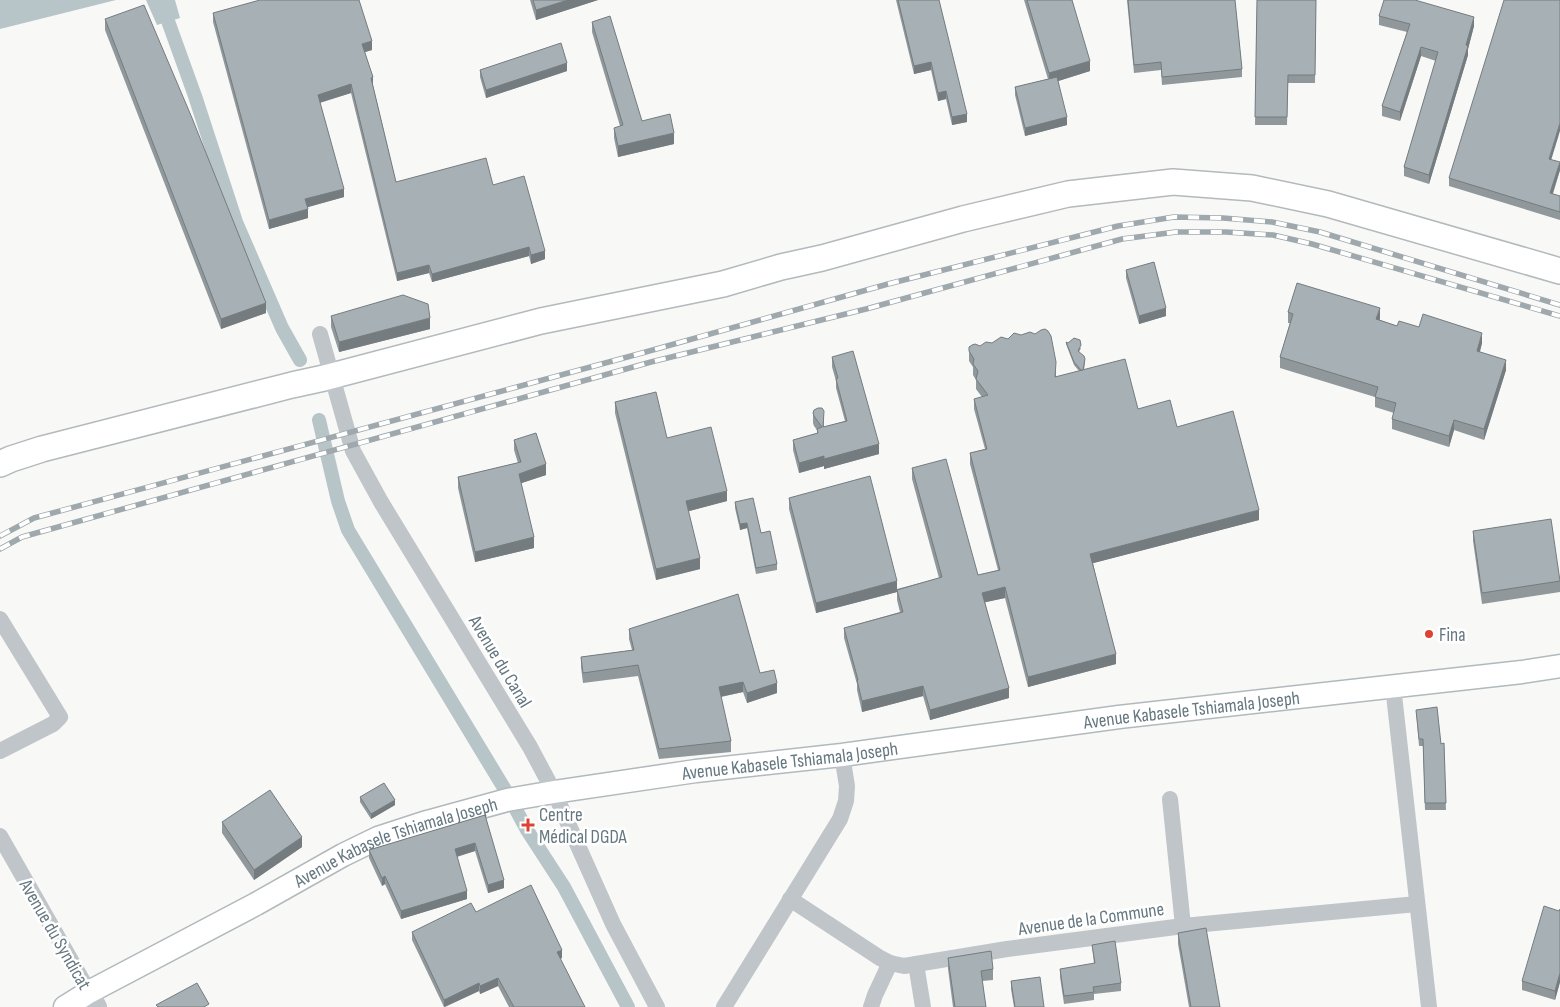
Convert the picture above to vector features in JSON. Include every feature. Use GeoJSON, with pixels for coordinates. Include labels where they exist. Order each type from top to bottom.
{"type":"FeatureCollection","features":[{"type":"Feature","properties":{"kind":"main road"},"geometry":{"type":"LineString","coordinates":[[0,464],[42,449],[541,321],[723,284],[963,219],[1068,194],[1173,182],[1252,188],[1328,204],[1560,271]]}},
{"type":"Feature","properties":{"kind":"main road","name":"Avenue Kabasele Tshiamala Joseph"},"geometry":{"type":"LineString","coordinates":[[65,1007],[93,1000],[256,904],[370,842],[427,822],[518,799],[696,771],[842,755],[1119,717],[1560,666]]}},
{"type":"Feature","properties":{"kind":"street","name":"Avenue du Canal"},"geometry":{"type":"LineString","coordinates":[[320,334],[328,377],[357,460],[530,747],[554,792],[613,924],[656,1007]]}},
{"type":"Feature","properties":{"kind":"street"},"geometry":{"type":"LineString","coordinates":[[0,619],[60,717],[53,724],[0,751]]}},
{"type":"Feature","properties":{"kind":"street"},"geometry":{"type":"LineString","coordinates":[[1393,686],[1429,1007]]}},
{"type":"Feature","properties":{"kind":"street"},"geometry":{"type":"LineString","coordinates":[[724,1007],[840,819],[846,801],[847,786],[842,755]]}},
{"type":"Feature","properties":{"kind":"street"},"geometry":{"type":"LineString","coordinates":[[1170,799],[1183,926]]}},
{"type":"Feature","properties":{"kind":"street","name":"Avenue du Syndicat"},"geometry":{"type":"LineString","coordinates":[[0,836],[93,1000]]}},
{"type":"Feature","properties":{"kind":"street","name":"Avenue de la Commune"},"geometry":{"type":"LineString","coordinates":[[790,899],[890,963],[904,966],[1007,949],[1183,926],[1417,904]]}},
{"type":"Feature","properties":{"kind":"street"},"geometry":{"type":"LineString","coordinates":[[871,1007],[890,963]]}},
{"type":"Feature","properties":{"kind":"street"},"geometry":{"type":"LineString","coordinates":[[916,964],[923,1007]]}},
{"type":"Feature","properties":{"kind":"shaded area"},"geometry":{"type":"Polygon","coordinates":[[[0,0],[116,0],[0,29],[0,0]]]}},
{"type":"Feature","properties":{"kind":"shaded area"},"geometry":{"type":"Polygon","coordinates":[[[146,0],[175,0],[180,18],[157,25],[146,0]]]}},
{"type":"Feature","properties":{"kind":"building"},"geometry":{"type":"Polygon","coordinates":[[[260,0],[359,0],[372,41],[362,44],[373,77],[371,78],[396,182],[486,158],[493,185],[524,176],[545,251],[531,255],[529,247],[432,274],[429,265],[397,273],[351,84],[318,95],[344,189],[305,199],[308,209],[269,220],[213,13],[260,0]]]}},
{"type":"Feature","properties":{"kind":"building"},"geometry":{"type":"Polygon","coordinates":[[[533,0],[568,0],[536,10],[533,0]]]}},
{"type":"Feature","properties":{"kind":"building"},"geometry":{"type":"Polygon","coordinates":[[[898,0],[939,0],[967,114],[952,117],[946,91],[938,93],[931,62],[914,66],[898,0]]]}},
{"type":"Feature","properties":{"kind":"building"},"geometry":{"type":"Polygon","coordinates":[[[1027,0],[1072,0],[1090,61],[1049,73],[1027,0]]]}},
{"type":"Feature","properties":{"kind":"building"},"geometry":{"type":"Polygon","coordinates":[[[1128,0],[1235,0],[1242,69],[1162,77],[1161,62],[1134,65],[1128,0]]]}},
{"type":"Feature","properties":{"kind":"building"},"geometry":{"type":"Polygon","coordinates":[[[1257,0],[1316,0],[1315,75],[1288,75],[1287,117],[1255,117],[1257,0]]]}},
{"type":"Feature","properties":{"kind":"building"},"geometry":{"type":"Polygon","coordinates":[[[1384,0],[1415,0],[1474,17],[1466,45],[1468,46],[1429,175],[1404,167],[1438,52],[1421,47],[1400,112],[1382,106],[1410,24],[1379,16],[1384,0]]]}},
{"type":"Feature","properties":{"kind":"building"},"geometry":{"type":"Polygon","coordinates":[[[1504,0],[1560,0],[1560,123],[1549,159],[1560,162],[1550,193],[1560,196],[1560,212],[1449,178],[1504,0]]]}},
{"type":"Feature","properties":{"kind":"building"},"geometry":{"type":"Polygon","coordinates":[[[144,5],[192,118],[266,303],[221,319],[105,19],[144,5]]]}},
{"type":"Feature","properties":{"kind":"building"},"geometry":{"type":"Polygon","coordinates":[[[610,16],[642,121],[670,114],[674,133],[618,146],[614,128],[623,125],[592,22],[610,16]]]}},
{"type":"Feature","properties":{"kind":"building"},"geometry":{"type":"Polygon","coordinates":[[[561,43],[567,63],[486,90],[480,70],[561,43]]]}},
{"type":"Feature","properties":{"kind":"building"},"geometry":{"type":"Polygon","coordinates":[[[1057,77],[1067,117],[1025,128],[1015,87],[1057,77]]]}},
{"type":"Feature","properties":{"kind":"building"},"geometry":{"type":"Polygon","coordinates":[[[1154,262],[1166,308],[1139,316],[1126,270],[1154,262]]]}},
{"type":"Feature","properties":{"kind":"building"},"geometry":{"type":"Polygon","coordinates":[[[1297,283],[1380,308],[1376,319],[1397,326],[1399,321],[1419,327],[1423,314],[1482,333],[1477,351],[1506,360],[1484,429],[1454,420],[1449,436],[1392,419],[1396,403],[1375,397],[1378,387],[1280,357],[1293,314],[1288,312],[1297,283]]]}},
{"type":"Feature","properties":{"kind":"building"},"geometry":{"type":"Polygon","coordinates":[[[403,295],[428,304],[430,318],[339,342],[331,316],[403,295]]]}},
{"type":"Feature","properties":{"kind":"building"},"geometry":{"type":"Polygon","coordinates":[[[1045,329],[1051,336],[1056,362],[1055,377],[1125,359],[1138,409],[1170,400],[1177,427],[1233,411],[1259,510],[1090,554],[1116,654],[1028,677],[1005,587],[982,593],[1009,688],[930,710],[923,686],[862,701],[844,628],[903,612],[897,590],[942,577],[912,468],[946,459],[978,575],[1000,570],[970,453],[987,449],[974,399],[988,395],[976,379],[978,371],[973,364],[974,359],[969,351],[969,347],[975,344],[980,346],[986,342],[992,343],[1001,337],[1008,339],[1014,333],[1021,335],[1030,332],[1035,334],[1045,329]]]}},
{"type":"Feature","properties":{"kind":"building"},"geometry":{"type":"Polygon","coordinates":[[[1074,338],[1080,340],[1081,345],[1078,351],[1085,359],[1083,370],[1074,362],[1066,342],[1068,343],[1074,338]]]}},
{"type":"Feature","properties":{"kind":"building"},"geometry":{"type":"Polygon","coordinates":[[[853,351],[879,444],[824,459],[824,456],[799,463],[793,440],[818,433],[817,429],[822,427],[814,416],[814,410],[822,408],[824,411],[823,427],[847,421],[832,357],[853,351]]]}},
{"type":"Feature","properties":{"kind":"building"},"geometry":{"type":"Polygon","coordinates":[[[656,392],[667,438],[711,427],[727,491],[686,501],[700,558],[656,569],[615,402],[656,392]]]}},
{"type":"Feature","properties":{"kind":"building"},"geometry":{"type":"Polygon","coordinates":[[[536,433],[546,464],[519,474],[534,537],[475,552],[458,477],[521,462],[514,440],[536,433]]]}},
{"type":"Feature","properties":{"kind":"building"},"geometry":{"type":"Polygon","coordinates":[[[870,476],[897,581],[816,603],[789,498],[870,476]]]}},
{"type":"Feature","properties":{"kind":"building"},"geometry":{"type":"Polygon","coordinates":[[[753,498],[761,533],[770,531],[777,564],[756,568],[747,523],[740,524],[735,502],[753,498]]]}},
{"type":"Feature","properties":{"kind":"building"},"geometry":{"type":"Polygon","coordinates":[[[1551,519],[1560,581],[1482,593],[1473,531],[1551,519]]]}},
{"type":"Feature","properties":{"kind":"building"},"geometry":{"type":"Polygon","coordinates":[[[738,594],[760,673],[774,670],[777,683],[747,693],[743,682],[719,687],[731,741],[659,749],[638,665],[583,673],[581,657],[634,650],[629,629],[738,594]]]}},
{"type":"Feature","properties":{"kind":"building"},"geometry":{"type":"Polygon","coordinates":[[[1437,707],[1441,744],[1444,743],[1446,803],[1425,803],[1423,739],[1419,739],[1416,710],[1437,707]]]}},
{"type":"Feature","properties":{"kind":"building"},"geometry":{"type":"Polygon","coordinates":[[[384,783],[395,800],[371,814],[360,797],[384,783]]]}},
{"type":"Feature","properties":{"kind":"building"},"geometry":{"type":"Polygon","coordinates":[[[270,790],[302,837],[254,870],[222,822],[270,790]]]}},
{"type":"Feature","properties":{"kind":"building"},"geometry":{"type":"Polygon","coordinates":[[[485,815],[504,880],[488,885],[475,843],[455,849],[467,891],[401,911],[385,876],[382,878],[369,850],[485,815]]]}},
{"type":"Feature","properties":{"kind":"building"},"geometry":{"type":"Polygon","coordinates":[[[531,885],[562,950],[557,952],[585,1007],[514,1007],[498,978],[480,986],[479,983],[444,1000],[412,932],[471,903],[476,912],[531,885]]]}},
{"type":"Feature","properties":{"kind":"building"},"geometry":{"type":"Polygon","coordinates":[[[1544,906],[1559,911],[1560,909],[1560,973],[1555,991],[1522,981],[1544,906]]]}},
{"type":"Feature","properties":{"kind":"building"},"geometry":{"type":"Polygon","coordinates":[[[1206,928],[1220,1007],[1191,1007],[1178,933],[1206,928]]]}},
{"type":"Feature","properties":{"kind":"building"},"geometry":{"type":"Polygon","coordinates":[[[1115,941],[1121,983],[1093,987],[1094,992],[1064,996],[1060,969],[1095,963],[1092,945],[1115,941]]]}},
{"type":"Feature","properties":{"kind":"building"},"geometry":{"type":"Polygon","coordinates":[[[991,951],[993,969],[981,971],[986,1007],[955,1007],[948,958],[991,951]]]}},
{"type":"Feature","properties":{"kind":"building"},"geometry":{"type":"Polygon","coordinates":[[[1040,977],[1044,1007],[1015,1007],[1011,981],[1040,977]]]}},
{"type":"Feature","properties":{"kind":"building"},"geometry":{"type":"Polygon","coordinates":[[[197,983],[209,1004],[204,1007],[158,1007],[156,1005],[197,983]]]}},
{"type":"Feature","properties":{"kind":"waterway"},"geometry":{"type":"LineString","coordinates":[[168,21],[195,96],[236,222],[282,328],[300,360]]}},
{"type":"Feature","properties":{"kind":"waterway"},"geometry":{"type":"LineString","coordinates":[[319,420],[338,501],[348,530],[507,793],[527,830],[564,887],[628,1007]]}},
{"type":"Feature","properties":{"kind":"railway"},"geometry":{"type":"LineString","coordinates":[[0,536],[34,518],[642,353],[888,284],[1118,226],[1174,217],[1272,222],[1320,232],[1560,305]]}},
{"type":"Feature","properties":{"kind":"railway"},"geometry":{"type":"LineString","coordinates":[[0,549],[22,537],[651,362],[866,309],[1122,239],[1176,232],[1226,232],[1273,235],[1312,244],[1560,316]]}},
{"type":"Feature","properties":{"kind":"place","name":"Fina"},"geometry":{"type":"Point","coordinates":[1429,634]}},
{"type":"Feature","properties":{"kind":"place","name":"Centre Médical DGDA"},"geometry":{"type":"Point","coordinates":[528,825]}}]}
